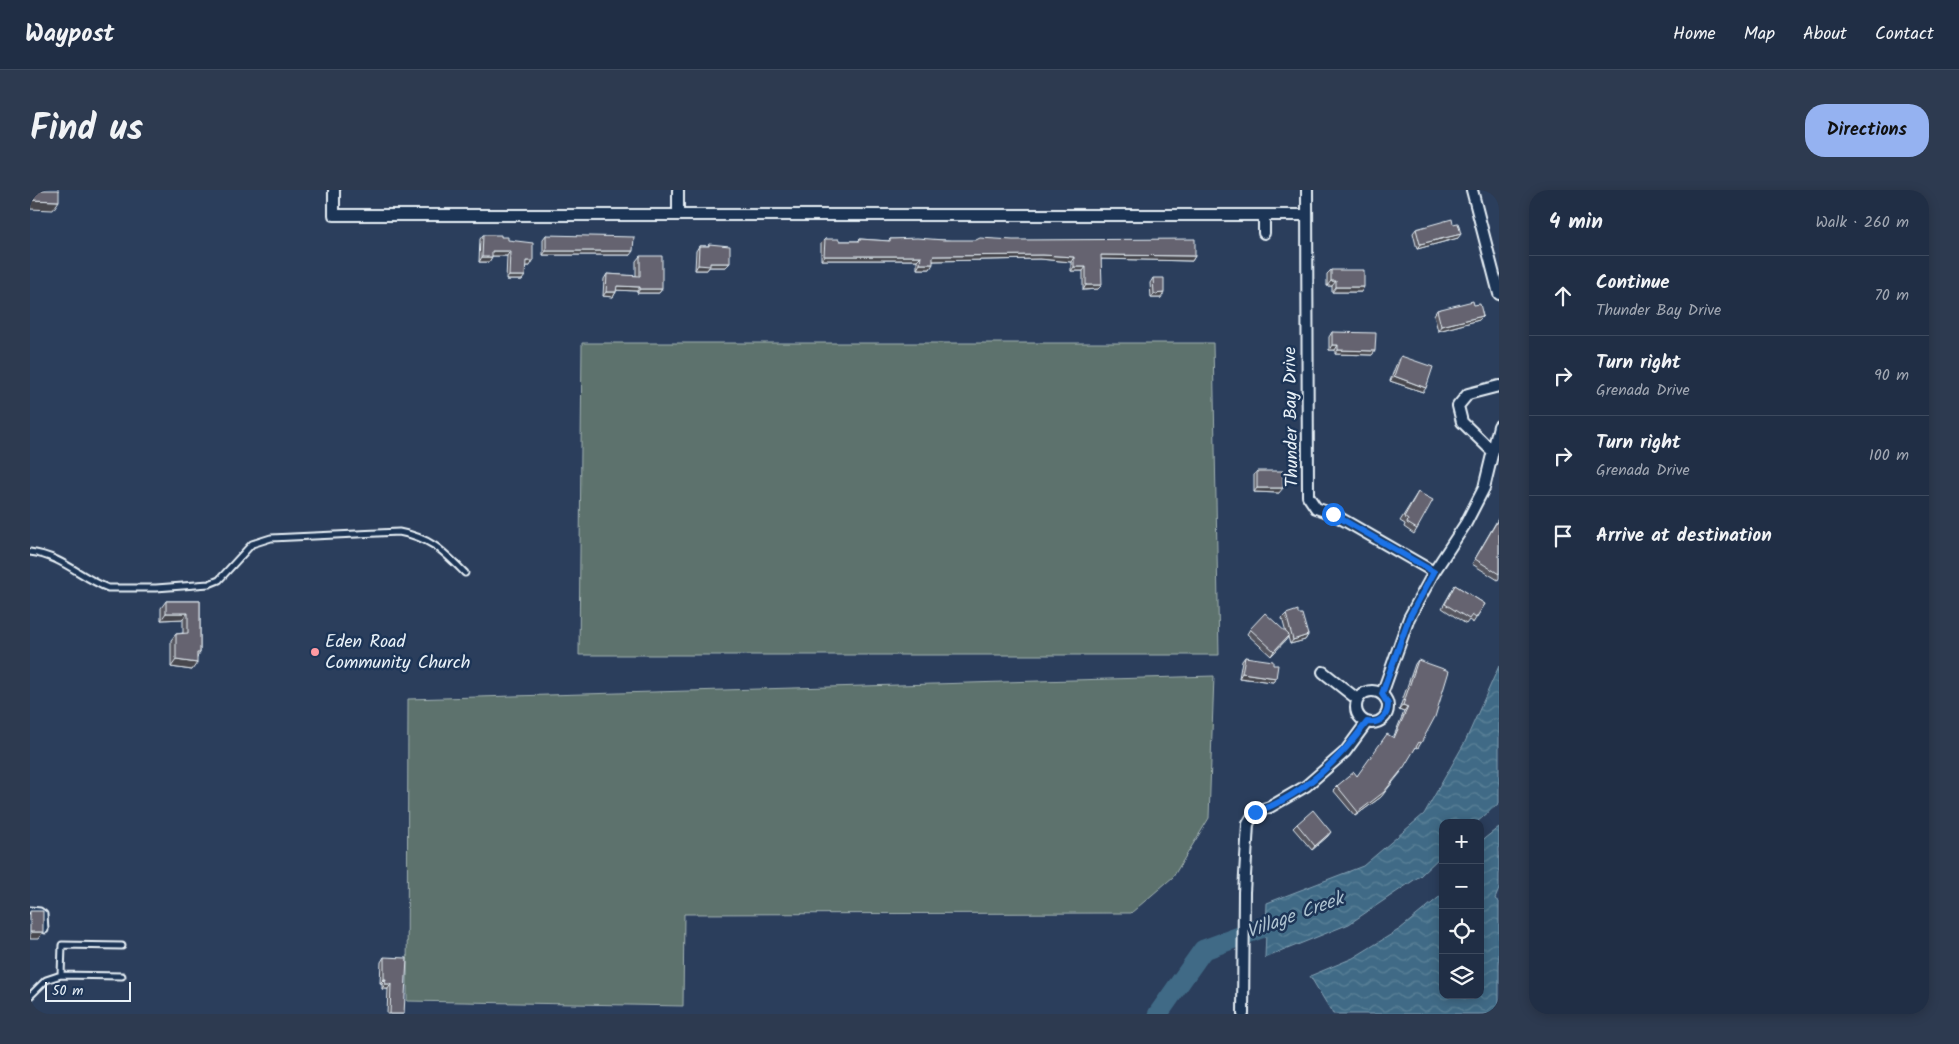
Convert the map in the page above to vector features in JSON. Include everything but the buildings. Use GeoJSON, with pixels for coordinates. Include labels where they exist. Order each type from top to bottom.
{"type":"FeatureCollection","features":[{"type":"Feature","properties":{"kind":"street"},"geometry":{"type":"LineString","coordinates":[[334,190],[334,216],[1307,215]]}},
{"type":"Feature","properties":{"kind":"street"},"geometry":{"type":"LineString","coordinates":[[678,190],[678,216]]}},
{"type":"Feature","properties":{"kind":"street","name":"Thunder Bay Drive"},"geometry":{"type":"LineString","coordinates":[[1307,190],[1308,496],[1316,508],[1333,514],[1434,572]]}},
{"type":"Feature","properties":{"kind":"street"},"geometry":{"type":"LineString","coordinates":[[1472,190],[1499,294]]}},
{"type":"Feature","properties":{"kind":"street"},"geometry":{"type":"LineString","coordinates":[[1264,215],[1264,233]]}},
{"type":"Feature","properties":{"kind":"street"},"geometry":{"type":"LineString","coordinates":[[1492,451],[1462,422],[1458,406],[1468,394],[1499,386]]}},
{"type":"Feature","properties":{"kind":"street"},"geometry":{"type":"LineString","coordinates":[[1382,694],[1409,618],[1434,572],[1466,523],[1484,488],[1499,426]]}},
{"type":"Feature","properties":{"kind":"street"},"geometry":{"type":"LineString","coordinates":[[1323,672],[1357,699]]}},
{"type":"Feature","properties":{"kind":"street"},"geometry":{"type":"LineString","coordinates":[[1368,691],[1382,694],[1388,704],[1386,715],[1377,722],[1367,722],[1356,713],[1357,699],[1368,691]]}},
{"type":"Feature","properties":{"kind":"street"},"geometry":{"type":"LineString","coordinates":[[1243,1014],[1244,892],[1248,824],[1255,812],[1270,807],[1306,786],[1345,752],[1367,722]]}},
{"type":"Feature","properties":{"kind":"lane"},"geometry":{"type":"LineString","coordinates":[[30,552],[43,554],[70,565],[97,584],[108,588],[197,586],[219,580],[252,544],[271,538],[399,532],[419,536],[436,545],[465,573]]}},
{"type":"Feature","properties":{"kind":"lane"},"geometry":{"type":"LineString","coordinates":[[30,910],[40,911],[44,914],[45,930]]}},
{"type":"Feature","properties":{"kind":"lane"},"geometry":{"type":"LineString","coordinates":[[60,975],[62,945],[122,946]]}},
{"type":"Feature","properties":{"kind":"lane"},"geometry":{"type":"LineString","coordinates":[[30,996],[46,980],[60,975],[122,976]]}},
{"type":"Feature","properties":{"kind":"green space"},"geometry":{"type":"Polygon","coordinates":[[[582,343],[1213,343],[1219,655],[579,655],[582,343]]]}},
{"type":"Feature","properties":{"kind":"green space"},"geometry":{"type":"Polygon","coordinates":[[[1214,676],[1209,818],[1173,877],[1131,913],[684,914],[683,1006],[407,1001],[408,699],[1214,676]]]}},
{"type":"Feature","properties":{"kind":"water"},"geometry":{"type":"Polygon","coordinates":[[[1499,666],[1499,803],[1481,819],[1439,819],[1439,858],[1420,876],[1349,924],[1265,958],[1267,903],[1363,866],[1424,814],[1465,742],[1499,666]]]}},
{"type":"Feature","properties":{"kind":"water"},"geometry":{"type":"Polygon","coordinates":[[[1499,827],[1499,889],[1495,899],[1499,902],[1499,1014],[1333,1014],[1310,976],[1353,958],[1400,929],[1439,897],[1439,999],[1484,999],[1484,839],[1499,827]]]}},
{"type":"Feature","properties":{"kind":"waterway","name":"Village Creek"},"geometry":{"type":"LineString","coordinates":[[1158,1014],[1203,950],[1292,917]]}},
{"type":"Feature","properties":{"kind":"place","name":"Eden Road Community Church"},"geometry":{"type":"Point","coordinates":[315,652]}},
{"type":"Feature","properties":{"kind":"route"},"geometry":{"type":"LineString","coordinates":[[1255,812],[1270,807],[1306,786],[1345,752],[1367,722],[1377,722],[1386,715],[1388,704],[1382,694],[1409,618],[1434,572],[1333,514]]}}]}
